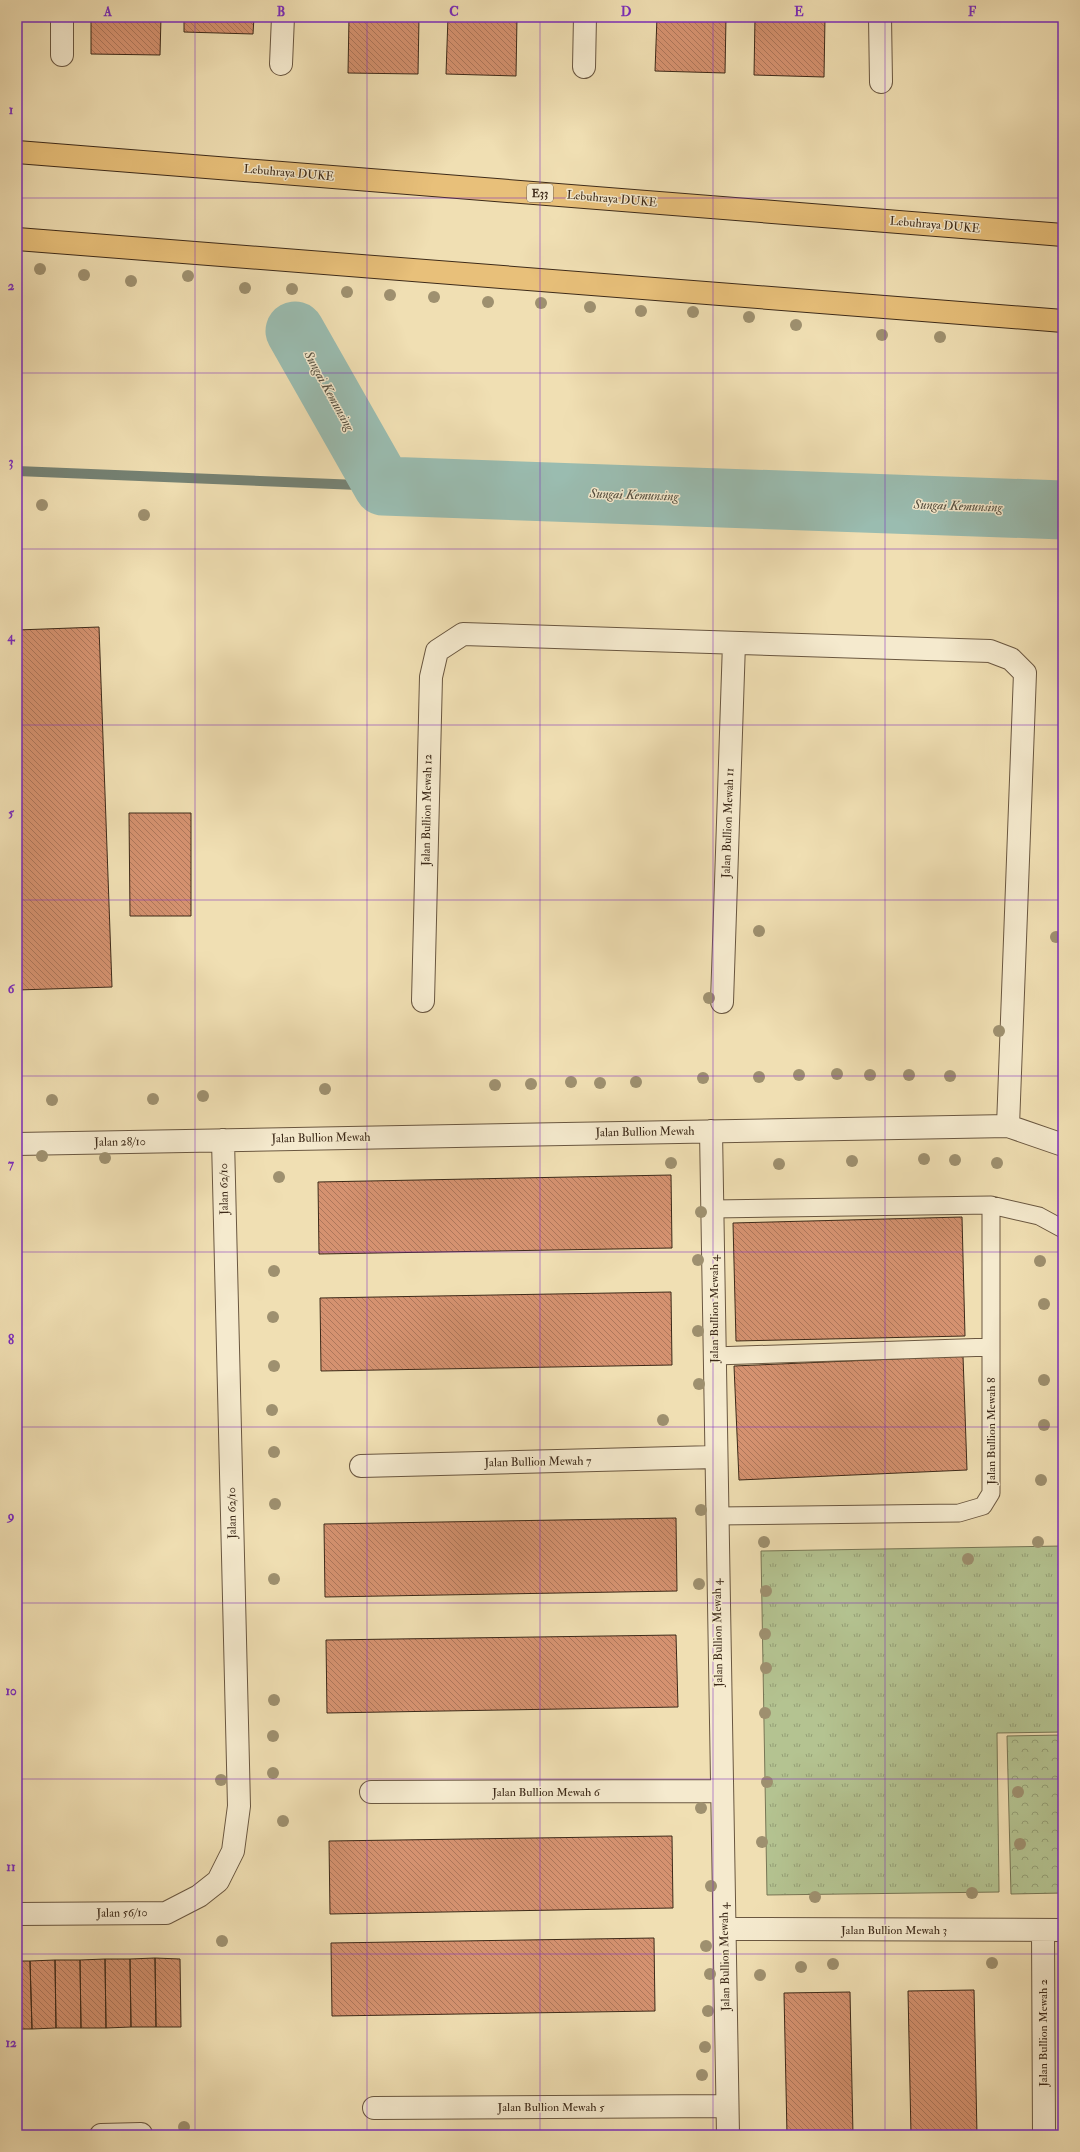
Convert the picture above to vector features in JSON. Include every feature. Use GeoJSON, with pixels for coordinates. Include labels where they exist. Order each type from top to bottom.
{"type":"FeatureCollection","features":[{"type":"Feature","properties":{"kind":"highway","name":"Lebuhraya DUKE"},"geometry":{"type":"LineString","coordinates":[[17,152],[1063,235]]}},
{"type":"Feature","properties":{"kind":"highway"},"geometry":{"type":"LineString","coordinates":[[17,240],[1063,321]]}},
{"type":"Feature","properties":{"kind":"street"},"geometry":{"type":"LineString","coordinates":[[62,17],[62,55]]}},
{"type":"Feature","properties":{"kind":"street"},"geometry":{"type":"LineString","coordinates":[[282,64],[283,17]]}},
{"type":"Feature","properties":{"kind":"street"},"geometry":{"type":"LineString","coordinates":[[584,67],[585,17]]}},
{"type":"Feature","properties":{"kind":"street"},"geometry":{"type":"LineString","coordinates":[[880,17],[881,82]]}},
{"type":"Feature","properties":{"kind":"street","name":"Jalan Bullion Mewah 12"},"geometry":{"type":"LineString","coordinates":[[423,1001],[431,677],[437,651],[463,634],[734,643]]}},
{"type":"Feature","properties":{"kind":"street"},"geometry":{"type":"LineString","coordinates":[[734,643],[990,652],[1011,659],[1025,673],[1008,1126]]}},
{"type":"Feature","properties":{"kind":"street","name":"Jalan Bullion Mewah 11"},"geometry":{"type":"LineString","coordinates":[[722,1002],[734,643]]}},
{"type":"Feature","properties":{"kind":"street","name":"Jalan Bullion Mewah"},"geometry":{"type":"LineString","coordinates":[[223,1140],[1008,1126],[1063,1145]]}},
{"type":"Feature","properties":{"kind":"street","name":"Jalan Bullion Mewah 4"},"geometry":{"type":"LineString","coordinates":[[711,1131],[715,1457],[728,2135]]}},
{"type":"Feature","properties":{"kind":"street","name":"Jalan 28/10"},"geometry":{"type":"LineString","coordinates":[[17,1144],[223,1140]]}},
{"type":"Feature","properties":{"kind":"street","name":"Jalan 62/10"},"geometry":{"type":"LineString","coordinates":[[218,1881],[233,1851],[238,1806],[223,1140]]}},
{"type":"Feature","properties":{"kind":"street","name":"Jalan Bullion Mewah 7"},"geometry":{"type":"LineString","coordinates":[[361,1466],[715,1457]]}},
{"type":"Feature","properties":{"kind":"street","name":"Jalan Bullion Mewah 6"},"geometry":{"type":"LineString","coordinates":[[371,1792],[721,1791]]}},
{"type":"Feature","properties":{"kind":"street","name":"Jalan 56/10"},"geometry":{"type":"LineString","coordinates":[[17,1914],[166,1913],[199,1896],[218,1881]]}},
{"type":"Feature","properties":{"kind":"street","name":"Jalan Bullion Mewah 3"},"geometry":{"type":"LineString","coordinates":[[725,1929],[1053,1930]]}},
{"type":"Feature","properties":{"kind":"street","name":"Jalan Bullion Mewah 2"},"geometry":{"type":"LineString","coordinates":[[1044,2135],[1053,1930]]}},
{"type":"Feature","properties":{"kind":"street","name":"Jalan Bullion Mewah 5"},"geometry":{"type":"LineString","coordinates":[[374,2108],[727,2106]]}},
{"type":"Feature","properties":{"kind":"street"},"geometry":{"type":"LineString","coordinates":[[101,2135],[141,2134]]}},
{"type":"Feature","properties":{"kind":"lane"},"geometry":{"type":"LineString","coordinates":[[713,1209],[991,1205],[1039,1216],[1063,1229]]}},
{"type":"Feature","properties":{"kind":"lane","name":"Jalan Bullion Mewah 8"},"geometry":{"type":"LineString","coordinates":[[716,1516],[959,1513],[983,1506],[991,1493],[991,1205]]}},
{"type":"Feature","properties":{"kind":"lane"},"geometry":{"type":"LineString","coordinates":[[714,1356],[991,1347]]}},
{"type":"Feature","properties":{"kind":"green space"},"geometry":{"type":"Polygon","coordinates":[[[1063,1546],[1063,1732],[997,1733],[999,1892],[767,1895],[761,1551],[1063,1546]]]}},
{"type":"Feature","properties":{"kind":"green space"},"geometry":{"type":"Polygon","coordinates":[[[1063,1735],[1063,1893],[1011,1894],[1007,1736],[1063,1735]]]}},
{"type":"Feature","properties":{"kind":"building"},"geometry":{"type":"Polygon","coordinates":[[[91,17],[161,17],[160,55],[91,54],[91,17]]]}},
{"type":"Feature","properties":{"kind":"building"},"geometry":{"type":"Polygon","coordinates":[[[184,17],[254,17],[253,34],[184,32],[184,17]]]}},
{"type":"Feature","properties":{"kind":"building"},"geometry":{"type":"Polygon","coordinates":[[[349,17],[419,17],[418,74],[348,73],[349,17]]]}},
{"type":"Feature","properties":{"kind":"building"},"geometry":{"type":"Polygon","coordinates":[[[448,17],[517,17],[516,76],[446,74],[448,17]]]}},
{"type":"Feature","properties":{"kind":"building"},"geometry":{"type":"Polygon","coordinates":[[[657,17],[726,17],[725,73],[655,71],[657,17]]]}},
{"type":"Feature","properties":{"kind":"building"},"geometry":{"type":"Polygon","coordinates":[[[755,17],[825,17],[824,77],[754,75],[755,17]]]}},
{"type":"Feature","properties":{"kind":"building"},"geometry":{"type":"Polygon","coordinates":[[[99,627],[112,987],[17,990],[17,630],[99,627]]]}},
{"type":"Feature","properties":{"kind":"building"},"geometry":{"type":"Polygon","coordinates":[[[129,813],[191,813],[191,916],[130,916],[129,813]]]}},
{"type":"Feature","properties":{"kind":"building"},"geometry":{"type":"Polygon","coordinates":[[[671,1175],[672,1248],[319,1254],[318,1182],[671,1175]]]}},
{"type":"Feature","properties":{"kind":"building"},"geometry":{"type":"Polygon","coordinates":[[[962,1217],[965,1336],[736,1341],[733,1223],[962,1217]]]}},
{"type":"Feature","properties":{"kind":"building"},"geometry":{"type":"Polygon","coordinates":[[[671,1292],[672,1365],[321,1371],[320,1298],[671,1292]]]}},
{"type":"Feature","properties":{"kind":"building"},"geometry":{"type":"Polygon","coordinates":[[[963,1356],[967,1470],[739,1480],[734,1366],[963,1356]]]}},
{"type":"Feature","properties":{"kind":"building"},"geometry":{"type":"Polygon","coordinates":[[[676,1518],[677,1591],[325,1597],[324,1524],[676,1518]]]}},
{"type":"Feature","properties":{"kind":"building"},"geometry":{"type":"Polygon","coordinates":[[[676,1635],[678,1707],[327,1713],[326,1640],[676,1635]]]}},
{"type":"Feature","properties":{"kind":"building"},"geometry":{"type":"Polygon","coordinates":[[[672,1836],[673,1908],[330,1914],[329,1841],[672,1836]]]}},
{"type":"Feature","properties":{"kind":"building"},"geometry":{"type":"Polygon","coordinates":[[[654,1938],[655,2011],[332,2016],[331,1943],[654,1938]]]}},
{"type":"Feature","properties":{"kind":"building"},"geometry":{"type":"Polygon","coordinates":[[[155,1958],[156,2027],[131,2027],[130,1959],[155,1958]]]}},
{"type":"Feature","properties":{"kind":"building"},"geometry":{"type":"Polygon","coordinates":[[[155,1958],[180,1959],[181,2027],[156,2027],[155,1958]]]}},
{"type":"Feature","properties":{"kind":"building"},"geometry":{"type":"Polygon","coordinates":[[[105,1959],[106,2028],[81,2028],[80,1960],[105,1959]]]}},
{"type":"Feature","properties":{"kind":"building"},"geometry":{"type":"Polygon","coordinates":[[[105,1959],[130,1959],[131,2027],[106,2028],[105,1959]]]}},
{"type":"Feature","properties":{"kind":"building"},"geometry":{"type":"Polygon","coordinates":[[[55,1960],[56,2028],[32,2029],[30,1961],[55,1960]]]}},
{"type":"Feature","properties":{"kind":"building"},"geometry":{"type":"Polygon","coordinates":[[[55,1960],[80,1960],[81,2028],[56,2028],[55,1960]]]}},
{"type":"Feature","properties":{"kind":"building"},"geometry":{"type":"Polygon","coordinates":[[[17,1961],[30,1961],[32,2029],[17,2029],[17,1961]]]}},
{"type":"Feature","properties":{"kind":"building"},"geometry":{"type":"Polygon","coordinates":[[[974,1990],[977,2135],[911,2135],[908,1991],[974,1990]]]}},
{"type":"Feature","properties":{"kind":"building"},"geometry":{"type":"Polygon","coordinates":[[[850,1992],[853,2135],[787,2135],[784,1993],[850,1992]]]}},
{"type":"Feature","properties":{"kind":"waterway","name":"Sungai Kemunsing"},"geometry":{"type":"LineString","coordinates":[[295,331],[383,486],[1063,510]]}},
{"type":"Feature","properties":{"kind":"waterway"},"geometry":{"type":"LineString","coordinates":[[17,471],[383,486]]}}]}
